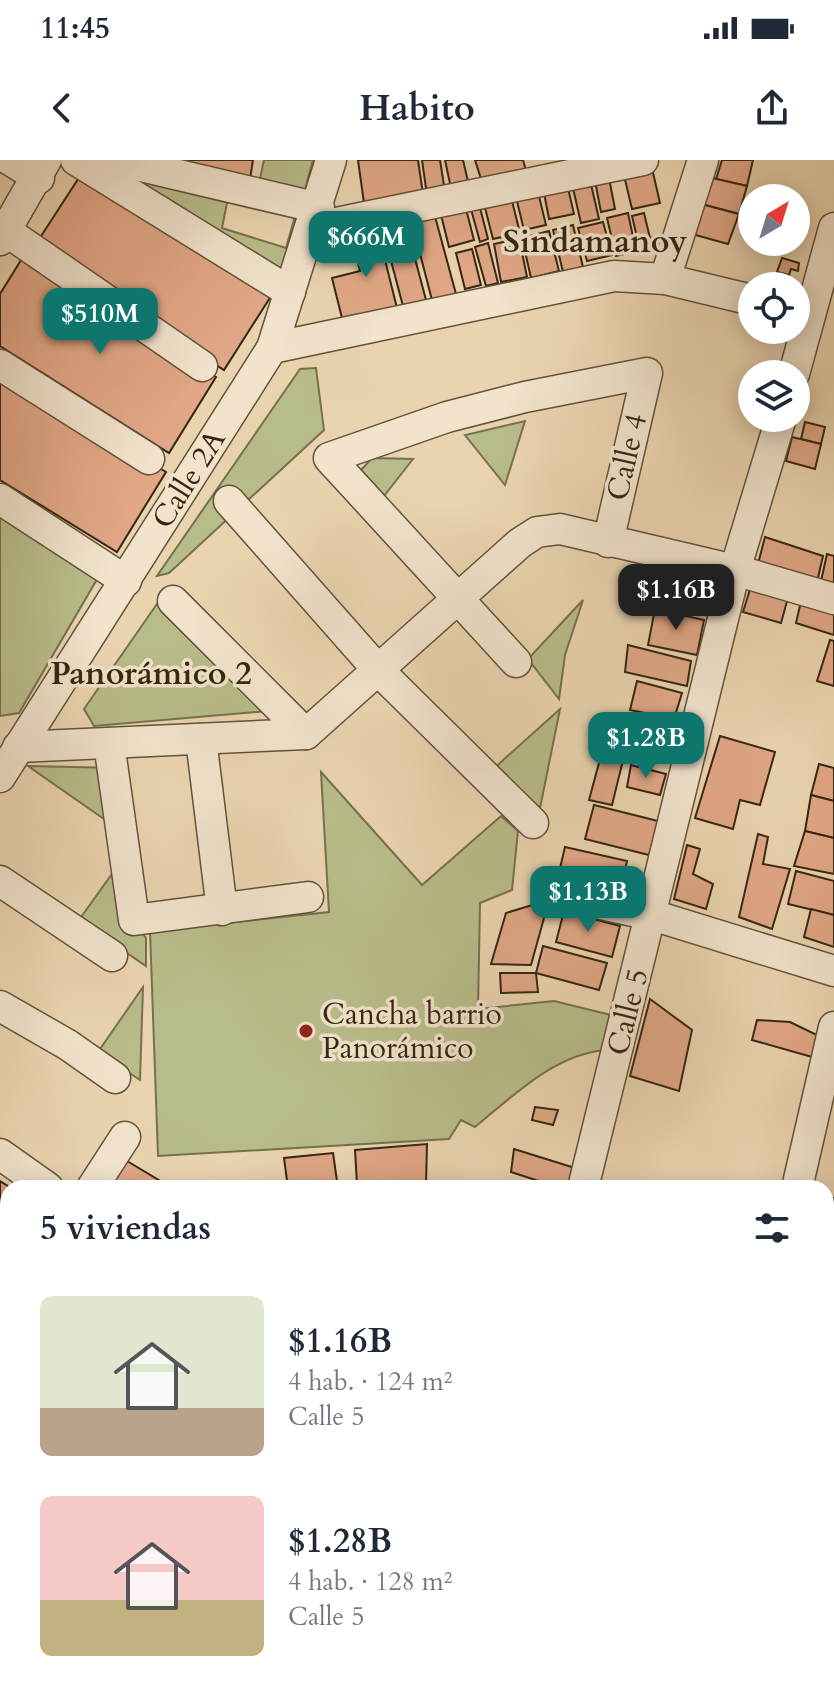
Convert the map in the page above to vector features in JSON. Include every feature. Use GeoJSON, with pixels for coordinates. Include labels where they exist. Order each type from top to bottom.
{"type":"FeatureCollection","features":[{"type":"Feature","properties":{"kind":"street"},"geometry":{"type":"LineString","coordinates":[[10,160],[42,169],[3,236],[202,366]]}},
{"type":"Feature","properties":{"kind":"street"},"geometry":{"type":"LineString","coordinates":[[76,160],[290,292]]}},
{"type":"Feature","properties":{"kind":"street"},"geometry":{"type":"LineString","coordinates":[[115,160],[315,218],[643,160]]}},
{"type":"Feature","properties":{"kind":"street","name":"Calle 2A"},"geometry":{"type":"LineString","coordinates":[[0,777],[272,348],[331,160]]}},
{"type":"Feature","properties":{"kind":"street"},"geometry":{"type":"LineString","coordinates":[[665,279],[703,160]]}},
{"type":"Feature","properties":{"kind":"street"},"geometry":{"type":"LineString","coordinates":[[799,360],[814,315],[834,228]]}},
{"type":"Feature","properties":{"kind":"street"},"geometry":{"type":"LineString","coordinates":[[272,348],[614,276],[665,279],[738,297]]}},
{"type":"Feature","properties":{"kind":"street"},"geometry":{"type":"LineString","coordinates":[[0,365],[149,459]]}},
{"type":"Feature","properties":{"kind":"street","name":"Calle 4"},"geometry":{"type":"LineString","coordinates":[[460,599],[329,458],[447,417],[525,397],[647,373],[608,542]]}},
{"type":"Feature","properties":{"kind":"street","name":"Calle 5"},"geometry":{"type":"LineString","coordinates":[[585,1180],[735,570],[777,432]]}},
{"type":"Feature","properties":{"kind":"street"},"geometry":{"type":"LineString","coordinates":[[0,499],[126,581]]}},
{"type":"Feature","properties":{"kind":"street"},"geometry":{"type":"LineString","coordinates":[[229,501],[378,670],[533,823]]}},
{"type":"Feature","properties":{"kind":"street"},"geometry":{"type":"LineString","coordinates":[[18,747],[306,734],[520,543],[537,532],[560,529],[735,570],[834,599]]}},
{"type":"Feature","properties":{"kind":"street"},"geometry":{"type":"LineString","coordinates":[[460,599],[516,662]]}},
{"type":"Feature","properties":{"kind":"street"},"geometry":{"type":"LineString","coordinates":[[173,601],[306,734]]}},
{"type":"Feature","properties":{"kind":"street"},"geometry":{"type":"LineString","coordinates":[[201,739],[222,910]]}},
{"type":"Feature","properties":{"kind":"street"},"geometry":{"type":"LineString","coordinates":[[109,743],[134,920],[308,897]]}},
{"type":"Feature","properties":{"kind":"street"},"geometry":{"type":"LineString","coordinates":[[0,881],[112,956]]}},
{"type":"Feature","properties":{"kind":"street"},"geometry":{"type":"LineString","coordinates":[[564,896],[652,915],[834,971]]}},
{"type":"Feature","properties":{"kind":"street"},"geometry":{"type":"LineString","coordinates":[[0,1006],[68,1045],[115,1078]]}},
{"type":"Feature","properties":{"kind":"street"},"geometry":{"type":"LineString","coordinates":[[799,1180],[834,1027]]}},
{"type":"Feature","properties":{"kind":"street"},"geometry":{"type":"LineString","coordinates":[[97,1180],[125,1137]]}},
{"type":"Feature","properties":{"kind":"street"},"geometry":{"type":"LineString","coordinates":[[0,1154],[37,1180]]}},
{"type":"Feature","properties":{"kind":"green space"},"geometry":{"type":"Polygon","coordinates":[[[264,160],[313,160],[303,197],[258,188],[264,160]]]}},
{"type":"Feature","properties":{"kind":"green space"},"geometry":{"type":"Polygon","coordinates":[[[88,162],[229,193],[222,228],[286,248],[297,209],[311,209],[289,286],[88,162]]]}},
{"type":"Feature","properties":{"kind":"green space"},"geometry":{"type":"Polygon","coordinates":[[[316,368],[324,430],[169,573],[157,576],[300,369],[316,368]]]}},
{"type":"Feature","properties":{"kind":"green space"},"geometry":{"type":"Polygon","coordinates":[[[525,421],[505,485],[465,435],[525,421]]]}},
{"type":"Feature","properties":{"kind":"green space"},"geometry":{"type":"Polygon","coordinates":[[[372,458],[413,459],[384,496],[361,470],[372,458]]]}},
{"type":"Feature","properties":{"kind":"green space"},"geometry":{"type":"Polygon","coordinates":[[[0,505],[103,569],[19,713],[0,716],[0,505]]]}},
{"type":"Feature","properties":{"kind":"green space"},"geometry":{"type":"Polygon","coordinates":[[[583,600],[565,655],[559,699],[528,659],[583,600]]]}},
{"type":"Feature","properties":{"kind":"green space"},"geometry":{"type":"Polygon","coordinates":[[[159,601],[269,711],[94,726],[84,709],[159,601]]]}},
{"type":"Feature","properties":{"kind":"green space"},"geometry":{"type":"Polygon","coordinates":[[[560,709],[537,823],[491,771],[560,709]]]}},
{"type":"Feature","properties":{"kind":"green space"},"geometry":{"type":"Polygon","coordinates":[[[28,766],[117,768],[124,833],[28,766]]]}},
{"type":"Feature","properties":{"kind":"green space"},"geometry":{"type":"Polygon","coordinates":[[[321,772],[422,885],[501,816],[518,831],[512,890],[480,903],[478,1009],[554,1001],[615,1016],[606,1050],[587,1053],[552,1068],[475,1127],[461,1120],[449,1139],[158,1156],[150,931],[329,912],[321,772]]]}},
{"type":"Feature","properties":{"kind":"green space"},"geometry":{"type":"Polygon","coordinates":[[[127,853],[136,924],[146,938],[146,966],[79,920],[127,853]]]}},
{"type":"Feature","properties":{"kind":"green space"},"geometry":{"type":"Polygon","coordinates":[[[143,987],[140,1080],[98,1052],[143,987]]]}},
{"type":"Feature","properties":{"kind":"building"},"geometry":{"type":"Polygon","coordinates":[[[155,160],[253,160],[250,179],[155,160]]]}},
{"type":"Feature","properties":{"kind":"building"},"geometry":{"type":"Polygon","coordinates":[[[358,160],[418,160],[423,194],[364,203],[358,160]]]}},
{"type":"Feature","properties":{"kind":"building"},"geometry":{"type":"Polygon","coordinates":[[[422,160],[440,160],[445,192],[427,195],[422,160]]]}},
{"type":"Feature","properties":{"kind":"building"},"geometry":{"type":"Polygon","coordinates":[[[445,160],[463,160],[470,190],[452,193],[445,160]]]}},
{"type":"Feature","properties":{"kind":"building"},"geometry":{"type":"Polygon","coordinates":[[[475,160],[523,160],[526,171],[482,182],[475,160]]]}},
{"type":"Feature","properties":{"kind":"building"},"geometry":{"type":"Polygon","coordinates":[[[722,160],[753,160],[747,184],[716,179],[722,160]]]}},
{"type":"Feature","properties":{"kind":"building"},"geometry":{"type":"Polygon","coordinates":[[[651,164],[660,203],[632,209],[623,171],[651,164]]]}},
{"type":"Feature","properties":{"kind":"building"},"geometry":{"type":"Polygon","coordinates":[[[607,168],[615,209],[601,212],[593,171],[607,168]]]}},
{"type":"Feature","properties":{"kind":"building"},"geometry":{"type":"Polygon","coordinates":[[[84,170],[273,293],[224,370],[34,247],[84,170]]]}},
{"type":"Feature","properties":{"kind":"building"},"geometry":{"type":"Polygon","coordinates":[[[708,177],[738,184],[738,214],[701,204],[708,177]]]}},
{"type":"Feature","properties":{"kind":"building"},"geometry":{"type":"Polygon","coordinates":[[[590,180],[599,219],[581,223],[572,184],[590,180]]]}},
{"type":"Feature","properties":{"kind":"building"},"geometry":{"type":"Polygon","coordinates":[[[537,188],[546,225],[524,230],[515,193],[537,188]]]}},
{"type":"Feature","properties":{"kind":"building"},"geometry":{"type":"Polygon","coordinates":[[[568,188],[574,214],[549,219],[544,193],[568,188]]]}},
{"type":"Feature","properties":{"kind":"building"},"geometry":{"type":"Polygon","coordinates":[[[510,193],[520,233],[493,239],[483,200],[510,193]]]}},
{"type":"Feature","properties":{"kind":"building"},"geometry":{"type":"Polygon","coordinates":[[[478,200],[488,239],[480,242],[469,202],[478,200]]]}},
{"type":"Feature","properties":{"kind":"building"},"geometry":{"type":"Polygon","coordinates":[[[701,204],[738,214],[728,244],[692,234],[701,204]]]}},
{"type":"Feature","properties":{"kind":"building"},"geometry":{"type":"Polygon","coordinates":[[[465,205],[474,240],[449,247],[440,211],[465,205]]]}},
{"type":"Feature","properties":{"kind":"building"},"geometry":{"type":"Polygon","coordinates":[[[433,209],[456,294],[432,300],[410,215],[433,209]]]}},
{"type":"Feature","properties":{"kind":"building"},"geometry":{"type":"Polygon","coordinates":[[[628,213],[636,251],[616,256],[607,218],[628,213]]]}},
{"type":"Feature","properties":{"kind":"building"},"geometry":{"type":"Polygon","coordinates":[[[644,213],[650,238],[669,234],[671,247],[641,254],[632,216],[644,213]]]}},
{"type":"Feature","properties":{"kind":"building"},"geometry":{"type":"Polygon","coordinates":[[[404,217],[426,300],[403,306],[381,223],[404,217]]]}},
{"type":"Feature","properties":{"kind":"building"},"geometry":{"type":"Polygon","coordinates":[[[603,222],[612,255],[587,261],[578,228],[603,222]]]}},
{"type":"Feature","properties":{"kind":"building"},"geometry":{"type":"Polygon","coordinates":[[[376,224],[397,308],[343,322],[332,278],[360,271],[350,231],[376,224]]]}},
{"type":"Feature","properties":{"kind":"building"},"geometry":{"type":"Polygon","coordinates":[[[573,225],[583,267],[563,272],[553,230],[573,225]]]}},
{"type":"Feature","properties":{"kind":"building"},"geometry":{"type":"Polygon","coordinates":[[[549,231],[559,271],[531,278],[522,238],[549,231]]]}},
{"type":"Feature","properties":{"kind":"building"},"geometry":{"type":"Polygon","coordinates":[[[508,241],[511,253],[522,252],[527,277],[501,282],[494,244],[508,241]]]}},
{"type":"Feature","properties":{"kind":"building"},"geometry":{"type":"Polygon","coordinates":[[[488,243],[498,283],[486,286],[475,247],[488,243]]]}},
{"type":"Feature","properties":{"kind":"building"},"geometry":{"type":"Polygon","coordinates":[[[472,249],[481,285],[465,289],[456,253],[472,249]]]}},
{"type":"Feature","properties":{"kind":"building"},"geometry":{"type":"Polygon","coordinates":[[[23,257],[216,377],[169,453],[0,346],[0,294],[23,257]]]}},
{"type":"Feature","properties":{"kind":"building"},"geometry":{"type":"Polygon","coordinates":[[[782,258],[799,263],[798,271],[777,272],[782,258]]]}},
{"type":"Feature","properties":{"kind":"building"},"geometry":{"type":"Polygon","coordinates":[[[0,370],[166,472],[117,552],[0,480],[0,370]]]}},
{"type":"Feature","properties":{"kind":"building"},"geometry":{"type":"Polygon","coordinates":[[[810,423],[825,427],[821,444],[801,439],[803,432],[810,432],[810,423]]]}},
{"type":"Feature","properties":{"kind":"building"},"geometry":{"type":"Polygon","coordinates":[[[792,437],[821,444],[815,469],[786,461],[792,437]]]}},
{"type":"Feature","properties":{"kind":"building"},"geometry":{"type":"Polygon","coordinates":[[[765,537],[823,556],[817,582],[758,564],[765,537]]]}},
{"type":"Feature","properties":{"kind":"building"},"geometry":{"type":"Polygon","coordinates":[[[827,554],[834,556],[834,585],[821,581],[827,554]]]}},
{"type":"Feature","properties":{"kind":"building"},"geometry":{"type":"Polygon","coordinates":[[[662,572],[714,581],[709,608],[657,599],[662,572]]]}},
{"type":"Feature","properties":{"kind":"building"},"geometry":{"type":"Polygon","coordinates":[[[752,583],[789,594],[781,623],[743,612],[752,583]]]}},
{"type":"Feature","properties":{"kind":"building"},"geometry":{"type":"Polygon","coordinates":[[[802,597],[834,607],[834,635],[796,623],[802,597]]]}},
{"type":"Feature","properties":{"kind":"building"},"geometry":{"type":"Polygon","coordinates":[[[655,609],[704,620],[697,655],[648,645],[655,609]]]}},
{"type":"Feature","properties":{"kind":"building"},"geometry":{"type":"Polygon","coordinates":[[[830,640],[834,641],[834,686],[817,681],[830,640]]]}},
{"type":"Feature","properties":{"kind":"building"},"geometry":{"type":"Polygon","coordinates":[[[628,645],[691,661],[687,686],[625,672],[628,645]]]}},
{"type":"Feature","properties":{"kind":"building"},"geometry":{"type":"Polygon","coordinates":[[[637,681],[682,693],[674,719],[630,710],[637,681]]]}},
{"type":"Feature","properties":{"kind":"building"},"geometry":{"type":"Polygon","coordinates":[[[617,714],[673,730],[666,755],[610,739],[617,714]]]}},
{"type":"Feature","properties":{"kind":"building"},"geometry":{"type":"Polygon","coordinates":[[[720,736],[775,752],[760,805],[740,800],[733,829],[695,818],[720,736]]]}},
{"type":"Feature","properties":{"kind":"building"},"geometry":{"type":"Polygon","coordinates":[[[603,748],[625,752],[612,805],[589,800],[603,748]]]}},
{"type":"Feature","properties":{"kind":"building"},"geometry":{"type":"Polygon","coordinates":[[[819,764],[834,768],[834,801],[811,795],[819,764]]]}},
{"type":"Feature","properties":{"kind":"building"},"geometry":{"type":"Polygon","coordinates":[[[631,765],[666,774],[660,795],[627,787],[631,765]]]}},
{"type":"Feature","properties":{"kind":"building"},"geometry":{"type":"Polygon","coordinates":[[[811,795],[834,801],[834,838],[805,831],[811,795]]]}},
{"type":"Feature","properties":{"kind":"building"},"geometry":{"type":"Polygon","coordinates":[[[594,805],[658,821],[649,855],[585,839],[594,805]]]}},
{"type":"Feature","properties":{"kind":"building"},"geometry":{"type":"Polygon","coordinates":[[[805,831],[834,838],[834,874],[794,866],[805,831]]]}},
{"type":"Feature","properties":{"kind":"building"},"geometry":{"type":"Polygon","coordinates":[[[758,834],[768,837],[763,864],[790,869],[772,929],[739,917],[758,834]]]}},
{"type":"Feature","properties":{"kind":"building"},"geometry":{"type":"Polygon","coordinates":[[[687,845],[700,849],[693,874],[713,884],[706,909],[674,899],[687,845]]]}},
{"type":"Feature","properties":{"kind":"building"},"geometry":{"type":"Polygon","coordinates":[[[565,847],[627,861],[620,894],[557,881],[565,847]]]}},
{"type":"Feature","properties":{"kind":"building"},"geometry":{"type":"Polygon","coordinates":[[[796,871],[834,881],[834,915],[788,904],[796,871]]]}},
{"type":"Feature","properties":{"kind":"building"},"geometry":{"type":"Polygon","coordinates":[[[549,900],[531,965],[491,964],[506,913],[549,900]]]}},
{"type":"Feature","properties":{"kind":"building"},"geometry":{"type":"Polygon","coordinates":[[[811,909],[834,915],[834,947],[804,937],[811,909]]]}},
{"type":"Feature","properties":{"kind":"building"},"geometry":{"type":"Polygon","coordinates":[[[564,911],[620,926],[612,957],[556,942],[564,911]]]}},
{"type":"Feature","properties":{"kind":"building"},"geometry":{"type":"Polygon","coordinates":[[[543,946],[607,963],[599,990],[536,973],[543,946]]]}},
{"type":"Feature","properties":{"kind":"building"},"geometry":{"type":"Polygon","coordinates":[[[500,973],[536,973],[538,992],[501,993],[500,973]]]}},
{"type":"Feature","properties":{"kind":"building"},"geometry":{"type":"Polygon","coordinates":[[[650,999],[692,1030],[679,1091],[630,1076],[650,999]]]}},
{"type":"Feature","properties":{"kind":"building"},"geometry":{"type":"Polygon","coordinates":[[[757,1020],[790,1022],[819,1036],[812,1057],[752,1040],[757,1020]]]}},
{"type":"Feature","properties":{"kind":"building"},"geometry":{"type":"Polygon","coordinates":[[[535,1107],[558,1110],[553,1125],[532,1120],[535,1107]]]}},
{"type":"Feature","properties":{"kind":"building"},"geometry":{"type":"Polygon","coordinates":[[[427,1144],[426,1180],[357,1180],[355,1150],[427,1144]]]}},
{"type":"Feature","properties":{"kind":"building"},"geometry":{"type":"Polygon","coordinates":[[[514,1149],[578,1169],[574,1180],[536,1180],[511,1172],[514,1149]]]}},
{"type":"Feature","properties":{"kind":"building"},"geometry":{"type":"Polygon","coordinates":[[[333,1153],[337,1180],[287,1180],[284,1158],[333,1153]]]}},
{"type":"Feature","properties":{"kind":"building"},"geometry":{"type":"Polygon","coordinates":[[[117,1155],[159,1180],[103,1180],[117,1155]]]}},
{"type":"Feature","properties":{"kind":"place","name":"Cancha barrio Panorámico"},"geometry":{"type":"Point","coordinates":[306,1031]}},
{"type":"Feature","properties":{"kind":"district","name":"Sindamanoy"},"geometry":{"type":"Point","coordinates":[595,242]}},
{"type":"Feature","properties":{"kind":"district","name":"Panorámico 2"},"geometry":{"type":"Point","coordinates":[151,674]}}]}
